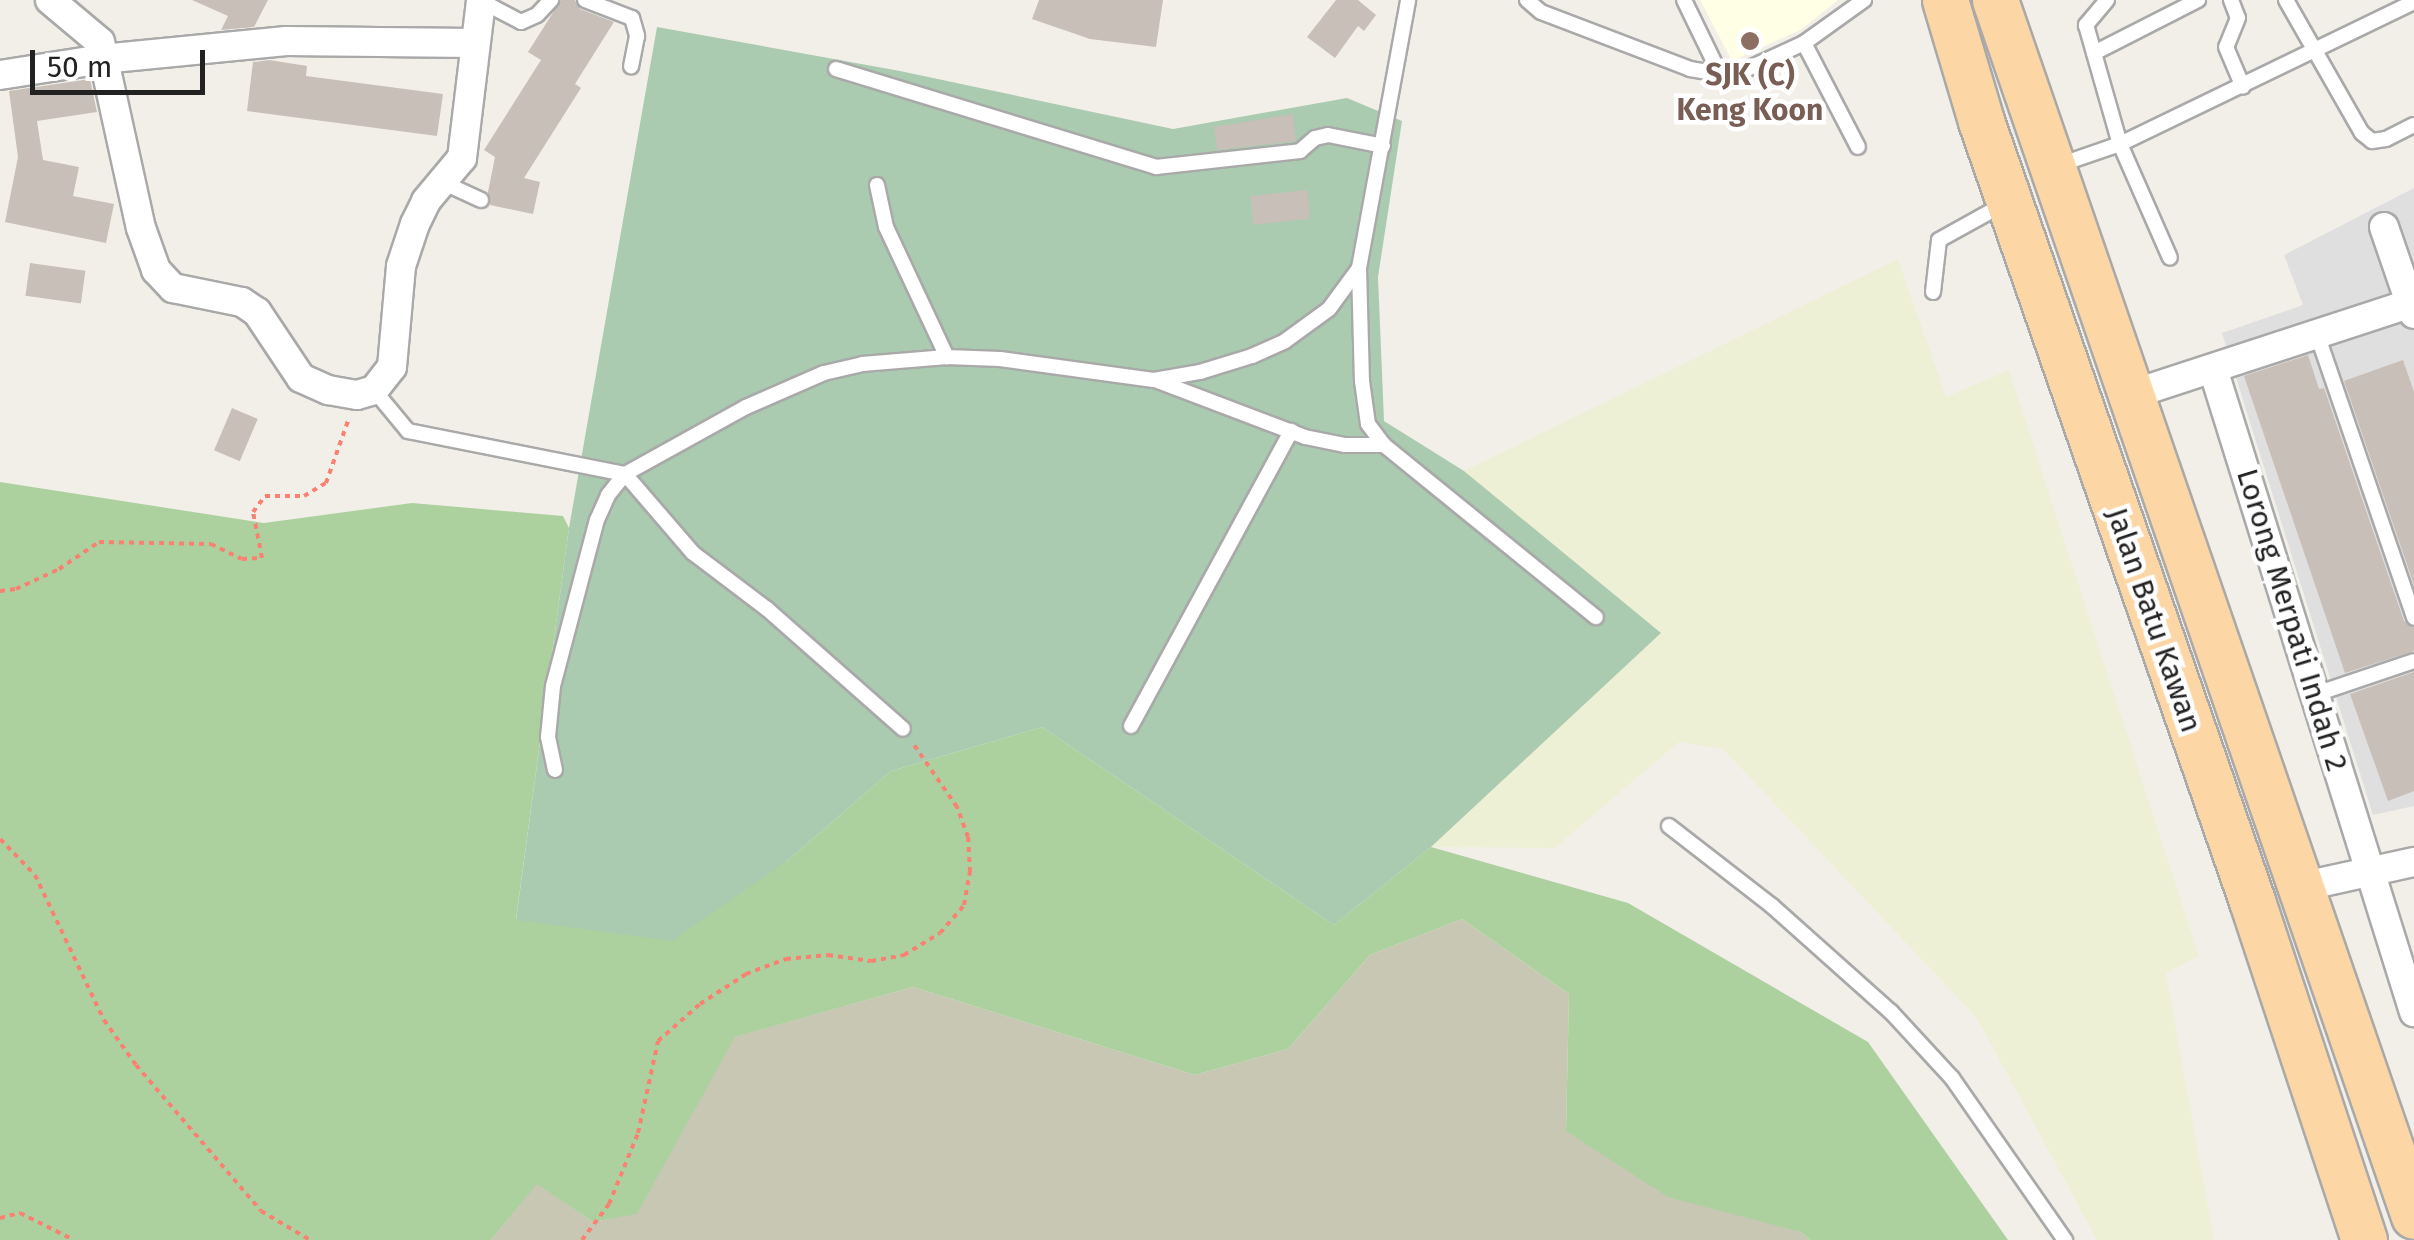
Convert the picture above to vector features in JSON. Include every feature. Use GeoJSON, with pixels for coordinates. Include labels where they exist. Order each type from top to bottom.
{"type":"FeatureCollection","features":[{"type":"Feature","properties":{"kind":"main road","name":"Jalan Batu Kawan"},"geometry":{"type":"LineString","coordinates":[[1944,0],[2009,202],[2252,901],[2364,1240]]}},
{"type":"Feature","properties":{"kind":"main road","name":"Jalan Batu Kawan"},"geometry":{"type":"LineString","coordinates":[[1996,0],[2414,1216]]}},
{"type":"Feature","properties":{"kind":"street"},"geometry":{"type":"LineString","coordinates":[[50,0],[100,42],[141,228],[156,270],[172,288],[242,302],[257,312],[301,378],[328,390],[366,392],[392,366],[402,266],[414,224],[464,150],[472,43],[481,1]]}},
{"type":"Feature","properties":{"kind":"street"},"geometry":{"type":"LineString","coordinates":[[0,75],[102,59],[286,42],[472,43]]}},
{"type":"Feature","properties":{"kind":"street"},"geometry":{"type":"LineString","coordinates":[[2133,394],[2413,306],[2384,227]]}},
{"type":"Feature","properties":{"kind":"street","name":"Lorong Merpati Indah 2"},"geometry":{"type":"LineString","coordinates":[[2213,369],[2414,1012]]}},
{"type":"Feature","properties":{"kind":"street"},"geometry":{"type":"LineString","coordinates":[[2300,887],[2414,862]]}},
{"type":"Feature","properties":{"kind":"lane"},"geometry":{"type":"LineString","coordinates":[[481,1],[520,22],[538,15],[551,0]]}},
{"type":"Feature","properties":{"kind":"lane"},"geometry":{"type":"LineString","coordinates":[[585,0],[632,18],[637,36],[631,66]]}},
{"type":"Feature","properties":{"kind":"lane"},"geometry":{"type":"LineString","coordinates":[[1408,0],[1358,268],[1362,381],[1368,424],[1384,445],[1596,616]]}},
{"type":"Feature","properties":{"kind":"lane"},"geometry":{"type":"LineString","coordinates":[[1528,0],[1541,12],[1690,69],[1732,76],[1804,43],[1864,0]]}},
{"type":"Feature","properties":{"kind":"lane"},"geometry":{"type":"LineString","coordinates":[[1684,0],[1719,72]]}},
{"type":"Feature","properties":{"kind":"lane"},"geometry":{"type":"LineString","coordinates":[[2108,0],[2086,25],[2120,144],[2170,258]]}},
{"type":"Feature","properties":{"kind":"lane"},"geometry":{"type":"LineString","coordinates":[[2094,52],[2198,0]]}},
{"type":"Feature","properties":{"kind":"lane"},"geometry":{"type":"LineString","coordinates":[[2231,0],[2238,18],[2226,47],[2243,86]]}},
{"type":"Feature","properties":{"kind":"lane"},"geometry":{"type":"LineString","coordinates":[[2286,0],[2362,133],[2372,141],[2414,125]]}},
{"type":"Feature","properties":{"kind":"lane"},"geometry":{"type":"LineString","coordinates":[[2054,167],[2120,144],[2314,54],[2414,2]]}},
{"type":"Feature","properties":{"kind":"lane"},"geometry":{"type":"LineString","coordinates":[[1804,43],[1858,148]]}},
{"type":"Feature","properties":{"kind":"lane"},"geometry":{"type":"LineString","coordinates":[[836,69],[1156,168],[1300,151],[1315,138],[1328,135],[1383,146]]}},
{"type":"Feature","properties":{"kind":"lane"},"geometry":{"type":"LineString","coordinates":[[442,182],[481,200]]}},
{"type":"Feature","properties":{"kind":"lane"},"geometry":{"type":"LineString","coordinates":[[876,185],[886,227],[947,356]]}},
{"type":"Feature","properties":{"kind":"lane"},"geometry":{"type":"LineString","coordinates":[[1934,292],[1939,240],[2009,202]]}},
{"type":"Feature","properties":{"kind":"lane"},"geometry":{"type":"LineString","coordinates":[[1154,380],[1200,372],[1285,341],[1329,309],[1358,268]]}},
{"type":"Feature","properties":{"kind":"lane"},"geometry":{"type":"LineString","coordinates":[[2317,334],[2414,618]]}},
{"type":"Feature","properties":{"kind":"lane"},"geometry":{"type":"LineString","coordinates":[[555,770],[548,737],[553,686],[596,520],[608,495],[625,474],[746,407],[824,373],[862,364],[947,356],[1154,380],[1291,432],[1346,444],[1384,445]]}},
{"type":"Feature","properties":{"kind":"lane"},"geometry":{"type":"LineString","coordinates":[[366,392],[408,432],[625,474],[694,553],[767,609],[903,729]]}},
{"type":"Feature","properties":{"kind":"lane"},"geometry":{"type":"LineString","coordinates":[[1131,726],[1291,432]]}},
{"type":"Feature","properties":{"kind":"lane"},"geometry":{"type":"LineString","coordinates":[[2316,694],[2414,661]]}},
{"type":"Feature","properties":{"kind":"lane"},"geometry":{"type":"LineString","coordinates":[[1670,826],[1772,906],[1891,1012],[1952,1078],[2065,1240]]}},
{"type":"Feature","properties":{"kind":"path"},"geometry":{"type":"LineString","coordinates":[[0,591],[16,589],[60,569],[99,542],[211,544],[242,558],[262,558],[253,512],[264,496],[282,492],[304,496],[326,482],[366,392]]}},
{"type":"Feature","properties":{"kind":"path"},"geometry":{"type":"LineString","coordinates":[[582,1240],[609,1204],[638,1132],[658,1041],[686,1016],[746,974],[786,959],[828,956],[871,961],[904,955],[940,932],[964,906],[970,872],[968,837],[957,807],[903,729]]}},
{"type":"Feature","properties":{"kind":"path"},"geometry":{"type":"LineString","coordinates":[[0,839],[35,875],[104,1020],[136,1065],[261,1211],[310,1240]]}},
{"type":"Feature","properties":{"kind":"path"},"geometry":{"type":"LineString","coordinates":[[0,1218],[20,1213],[74,1240]]}},
{"type":"Feature","properties":{"kind":"shaded area","name":"SJK (C) Keng Koon"},"geometry":{"type":"Polygon","coordinates":[[[1700,0],[1838,0],[1802,29],[1732,61],[1700,0]]]}},
{"type":"Feature","properties":{"kind":"shaded area"},"geometry":{"type":"Polygon","coordinates":[[[657,27],[900,71],[1173,129],[1347,98],[1402,121],[1378,277],[1384,421],[1464,471],[1661,633],[1431,847],[1334,925],[1042,727],[891,771],[787,861],[672,941],[516,920],[569,528],[657,27]]]}},
{"type":"Feature","properties":{"kind":"shaded area"},"geometry":{"type":"Polygon","coordinates":[[[2414,188],[2414,806],[2373,815],[2222,333],[2303,305],[2284,255],[2414,188]]]}},
{"type":"Feature","properties":{"kind":"shaded area"},"geometry":{"type":"Polygon","coordinates":[[[1898,259],[1946,397],[2009,370],[2199,956],[2166,973],[2214,1240],[2097,1240],[1977,1018],[1723,749],[1679,742],[1555,848],[1431,847],[1661,633],[1464,471],[1898,259]]]}},
{"type":"Feature","properties":{"kind":"shaded area"},"geometry":{"type":"Polygon","coordinates":[[[1462,919],[1569,994],[1566,1131],[1801,1232],[1810,1240],[491,1240],[537,1183],[593,1222],[637,1213],[734,1037],[913,987],[1195,1075],[1288,1049],[1370,955],[1462,919]]]}},
{"type":"Feature","properties":{"kind":"green space"},"geometry":{"type":"Polygon","coordinates":[[[0,482],[264,523],[412,503],[563,516],[569,528],[516,919],[787,861],[891,771],[1042,727],[1334,925],[1431,847],[1628,903],[1868,1042],[2008,1240],[1810,1240],[1801,1232],[1668,1197],[1566,1131],[1569,994],[1462,919],[1370,955],[1288,1049],[1195,1075],[913,987],[735,1037],[637,1214],[593,1222],[537,1184],[491,1240],[0,1240],[0,482]]]}},
{"type":"Feature","properties":{"kind":"building"},"geometry":{"type":"Polygon","coordinates":[[[192,0],[268,0],[254,27],[221,30],[228,16],[192,0]]]}},
{"type":"Feature","properties":{"kind":"building"},"geometry":{"type":"Polygon","coordinates":[[[561,0],[575,0],[580,9],[614,22],[575,84],[581,88],[524,178],[540,182],[533,214],[490,205],[488,192],[495,157],[484,150],[541,60],[528,52],[561,0]]]}},
{"type":"Feature","properties":{"kind":"building"},"geometry":{"type":"Polygon","coordinates":[[[1039,0],[1163,0],[1156,47],[1090,39],[1032,19],[1039,0]]]}},
{"type":"Feature","properties":{"kind":"building"},"geometry":{"type":"Polygon","coordinates":[[[1336,0],[1358,0],[1376,15],[1364,31],[1358,26],[1335,58],[1307,37],[1336,0]]]}},
{"type":"Feature","properties":{"kind":"building"},"geometry":{"type":"Polygon","coordinates":[[[269,60],[307,66],[306,76],[443,94],[437,136],[247,111],[253,62],[269,60]]]}},
{"type":"Feature","properties":{"kind":"building"},"geometry":{"type":"Polygon","coordinates":[[[90,79],[97,112],[37,121],[43,160],[79,167],[73,196],[114,204],[106,243],[5,222],[18,157],[9,91],[90,79]]]}},
{"type":"Feature","properties":{"kind":"building"},"geometry":{"type":"Polygon","coordinates":[[[1293,114],[1296,141],[1217,150],[1214,127],[1293,114]]]}},
{"type":"Feature","properties":{"kind":"building"},"geometry":{"type":"Polygon","coordinates":[[[1307,190],[1310,219],[1253,225],[1250,196],[1307,190]]]}},
{"type":"Feature","properties":{"kind":"building"},"geometry":{"type":"Polygon","coordinates":[[[30,263],[85,271],[81,303],[25,296],[30,263]]]}},
{"type":"Feature","properties":{"kind":"building"},"geometry":{"type":"Polygon","coordinates":[[[2308,355],[2319,389],[2324,388],[2404,621],[2414,628],[2414,651],[2345,673],[2244,376],[2308,355]]]}},
{"type":"Feature","properties":{"kind":"building"},"geometry":{"type":"Polygon","coordinates":[[[2403,360],[2414,392],[2414,585],[2344,381],[2403,360]]]}},
{"type":"Feature","properties":{"kind":"building"},"geometry":{"type":"Polygon","coordinates":[[[232,408],[258,419],[240,461],[214,450],[232,408]]]}},
{"type":"Feature","properties":{"kind":"building"},"geometry":{"type":"Polygon","coordinates":[[[2414,672],[2414,791],[2388,801],[2350,694],[2414,672]]]}},
{"type":"Feature","properties":{"kind":"place","name":"SJK (C) Keng Koon"},"geometry":{"type":"Point","coordinates":[1750,41]}}]}
